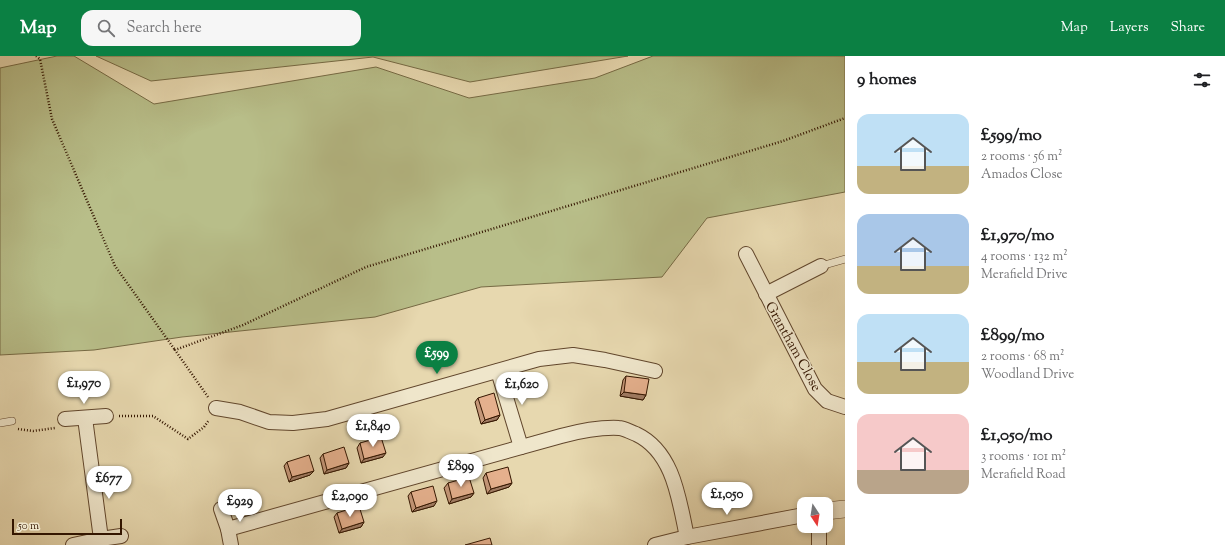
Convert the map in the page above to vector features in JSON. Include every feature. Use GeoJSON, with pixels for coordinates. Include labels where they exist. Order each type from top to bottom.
{"type":"FeatureCollection","features":[{"type":"Feature","properties":{"kind":"street","name":"Grantham Close"},"geometry":{"type":"LineString","coordinates":[[746,254],[815,389],[827,401],[845,407]]}},
{"type":"Feature","properties":{"kind":"street","name":"Grantham Close"},"geometry":{"type":"LineString","coordinates":[[766,294],[820,266]]}},
{"type":"Feature","properties":{"kind":"street"},"geometry":{"type":"LineString","coordinates":[[216,408],[240,412],[269,422],[293,423],[327,419],[539,358],[573,355],[605,360],[654,371]]}},
{"type":"Feature","properties":{"kind":"street"},"geometry":{"type":"LineString","coordinates":[[498,371],[521,447]]}},
{"type":"Feature","properties":{"kind":"street"},"geometry":{"type":"LineString","coordinates":[[65,420],[106,416]]}},
{"type":"Feature","properties":{"kind":"street"},"geometry":{"type":"LineString","coordinates":[[85,418],[100,538]]}},
{"type":"Feature","properties":{"kind":"street"},"geometry":{"type":"LineString","coordinates":[[228,529],[593,428],[620,428],[641,437],[660,453],[674,480],[687,537]]}},
{"type":"Feature","properties":{"kind":"street"},"geometry":{"type":"LineString","coordinates":[[221,509],[228,529],[231,545]]}},
{"type":"Feature","properties":{"kind":"street"},"geometry":{"type":"LineString","coordinates":[[833,510],[845,509]]}},
{"type":"Feature","properties":{"kind":"street"},"geometry":{"type":"LineString","coordinates":[[656,545],[687,537],[797,516]]}},
{"type":"Feature","properties":{"kind":"street"},"geometry":{"type":"LineString","coordinates":[[819,533],[819,545]]}},
{"type":"Feature","properties":{"kind":"street"},"geometry":{"type":"LineString","coordinates":[[73,545],[100,538],[121,536]]}},
{"type":"Feature","properties":{"kind":"lane"},"geometry":{"type":"LineString","coordinates":[[820,266],[845,259]]}},
{"type":"Feature","properties":{"kind":"lane"},"geometry":{"type":"LineString","coordinates":[[0,423],[11,424]]}},
{"type":"Feature","properties":{"kind":"path"},"geometry":{"type":"LineString","coordinates":[[36,56],[40,60],[52,119],[115,266],[216,408],[204,427],[188,439],[153,416],[106,416]]}},
{"type":"Feature","properties":{"kind":"path"},"geometry":{"type":"LineString","coordinates":[[175,350],[243,325],[366,267],[783,141],[845,118]]}},
{"type":"Feature","properties":{"kind":"path"},"geometry":{"type":"LineString","coordinates":[[11,424],[33,431],[64,427],[65,420]]}},
{"type":"Feature","properties":{"kind":"green space"},"geometry":{"type":"Polygon","coordinates":[[[57,56],[74,56],[154,104],[376,67],[469,98],[595,78],[653,56],[845,56],[845,192],[707,218],[662,277],[481,287],[375,317],[182,337],[94,350],[0,355],[0,68],[57,56]]]}},
{"type":"Feature","properties":{"kind":"green space"},"geometry":{"type":"Polygon","coordinates":[[[96,56],[628,56],[470,82],[373,57],[151,81],[96,56]]]}},
{"type":"Feature","properties":{"kind":"building"},"geometry":{"type":"Polygon","coordinates":[[[626,376],[649,379],[646,395],[624,392],[626,376]]]}},
{"type":"Feature","properties":{"kind":"building"},"geometry":{"type":"Polygon","coordinates":[[[494,393],[500,415],[485,420],[478,398],[494,393]]]}},
{"type":"Feature","properties":{"kind":"building"},"geometry":{"type":"Polygon","coordinates":[[[381,437],[386,453],[364,459],[360,443],[381,437]]]}},
{"type":"Feature","properties":{"kind":"building"},"geometry":{"type":"Polygon","coordinates":[[[344,447],[349,463],[327,470],[323,454],[344,447]]]}},
{"type":"Feature","properties":{"kind":"building"},"geometry":{"type":"Polygon","coordinates":[[[309,455],[314,471],[292,477],[287,462],[309,455]]]}},
{"type":"Feature","properties":{"kind":"building"},"geometry":{"type":"Polygon","coordinates":[[[508,467],[512,483],[491,489],[486,473],[508,467]]]}},
{"type":"Feature","properties":{"kind":"building"},"geometry":{"type":"Polygon","coordinates":[[[469,477],[474,493],[452,499],[448,483],[469,477]]]}},
{"type":"Feature","properties":{"kind":"building"},"geometry":{"type":"Polygon","coordinates":[[[433,486],[437,501],[416,508],[411,492],[433,486]]]}},
{"type":"Feature","properties":{"kind":"building"},"geometry":{"type":"Polygon","coordinates":[[[359,506],[364,522],[342,529],[337,513],[359,506]]]}},
{"type":"Feature","properties":{"kind":"building"},"geometry":{"type":"Polygon","coordinates":[[[490,538],[492,545],[465,545],[490,538]]]}}]}
